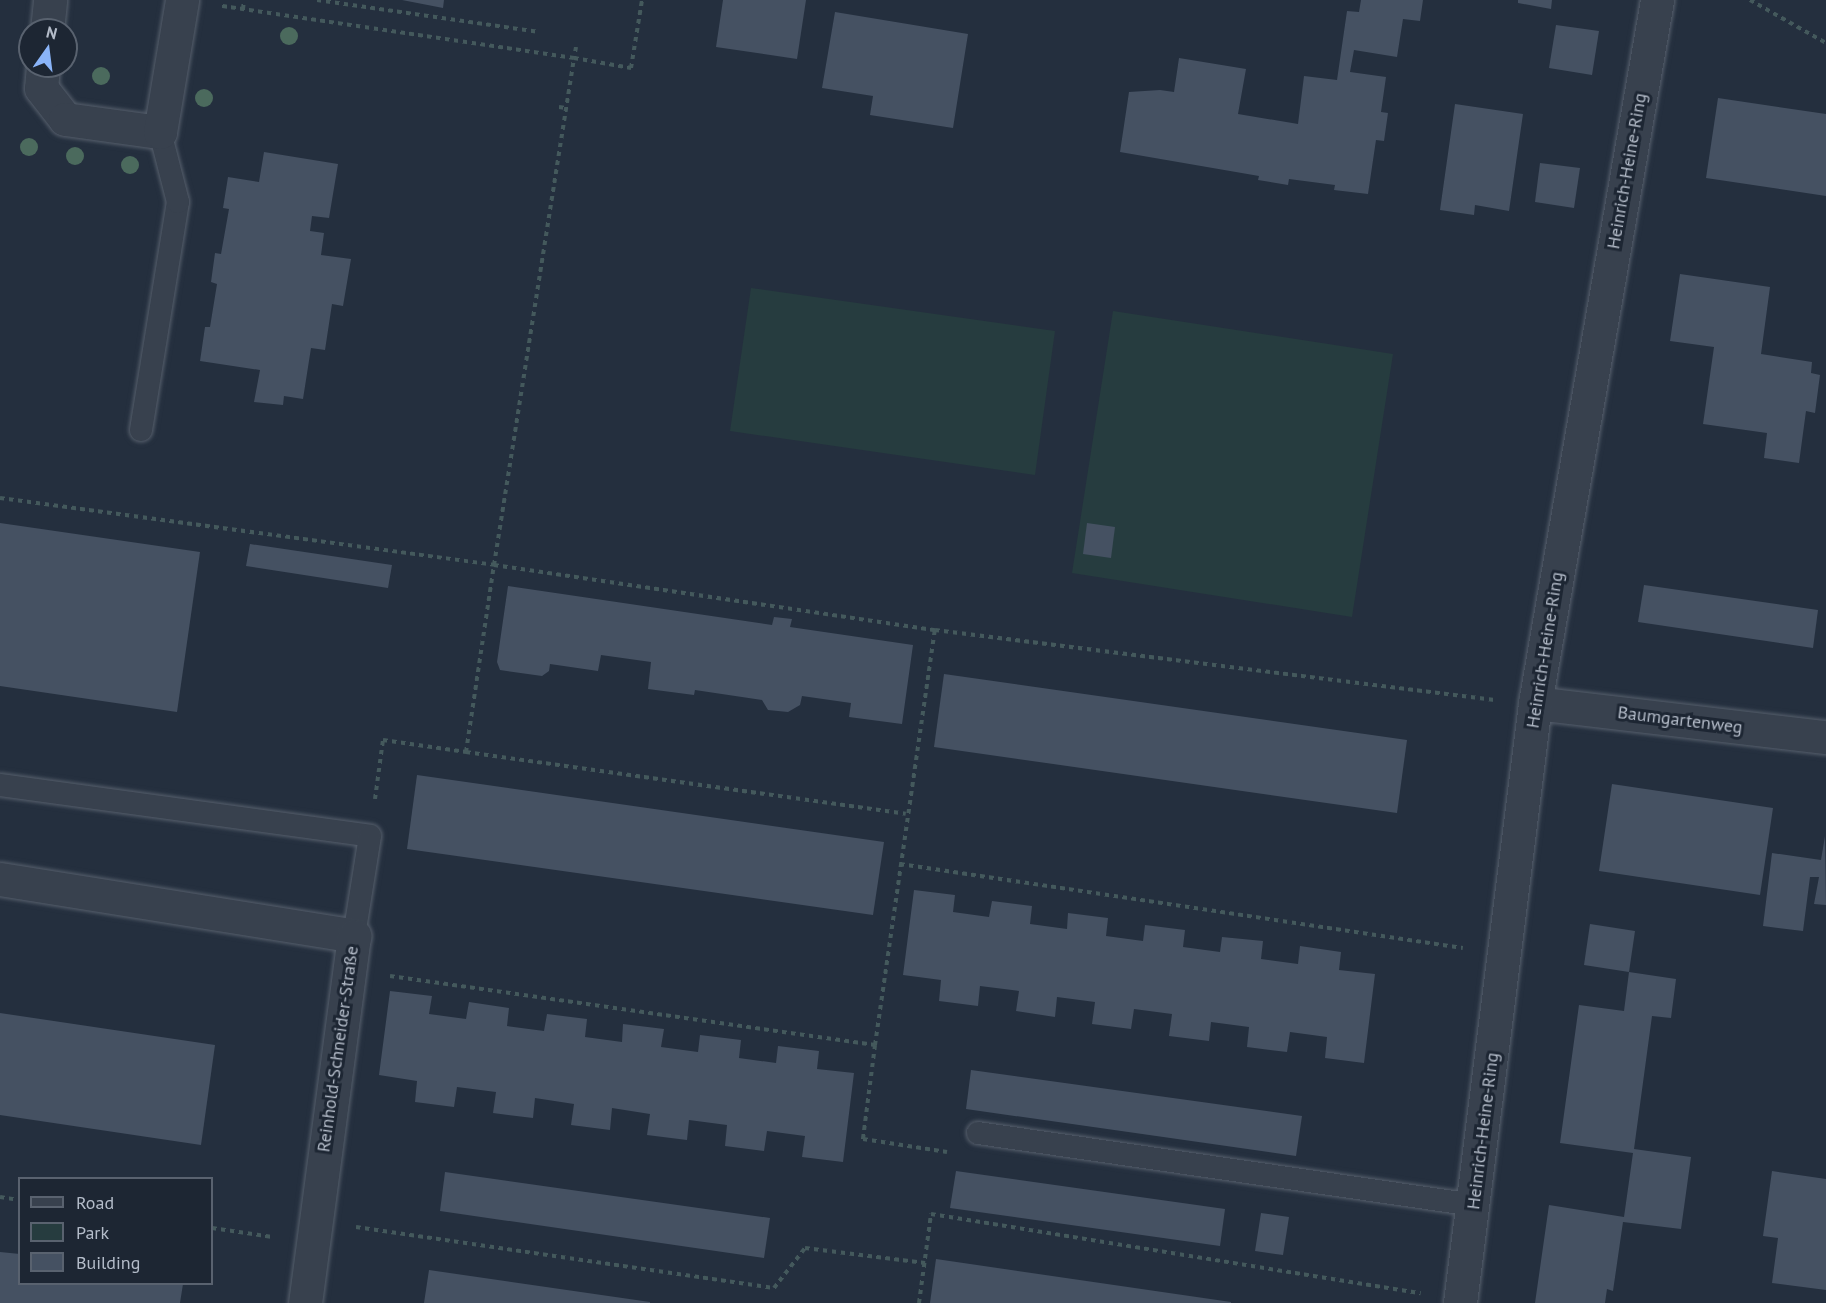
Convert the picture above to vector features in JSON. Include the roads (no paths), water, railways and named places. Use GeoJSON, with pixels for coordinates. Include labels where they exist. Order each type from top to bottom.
{"type":"FeatureCollection","features":[{"type":"Feature","properties":{"kind":"street"},"geometry":{"type":"LineString","coordinates":[[48,18],[50,0]]}},
{"type":"Feature","properties":{"kind":"street"},"geometry":{"type":"LineString","coordinates":[[42,78],[41,88],[65,119],[160,132],[182,0]]}},
{"type":"Feature","properties":{"kind":"street","name":"Heinrich-Heine-Ring"},"geometry":{"type":"LineString","coordinates":[[1460,1303],[1535,703],[1657,0]]}},
{"type":"Feature","properties":{"kind":"street","name":"Baumgartenweg"},"geometry":{"type":"LineString","coordinates":[[1535,703],[1826,737]]}},
{"type":"Feature","properties":{"kind":"street","name":"Reinhold-Schneider-Straße"},"geometry":{"type":"LineString","coordinates":[[0,879],[354,936],[312,1232],[305,1303]]}},
{"type":"Feature","properties":{"kind":"lane"},"geometry":{"type":"LineString","coordinates":[[141,430],[178,202],[160,132]]}},
{"type":"Feature","properties":{"kind":"lane"},"geometry":{"type":"LineString","coordinates":[[0,785],[369,836],[354,936]]}},
{"type":"Feature","properties":{"kind":"lane"},"geometry":{"type":"LineString","coordinates":[[978,1133],[1474,1205]]}}]}
